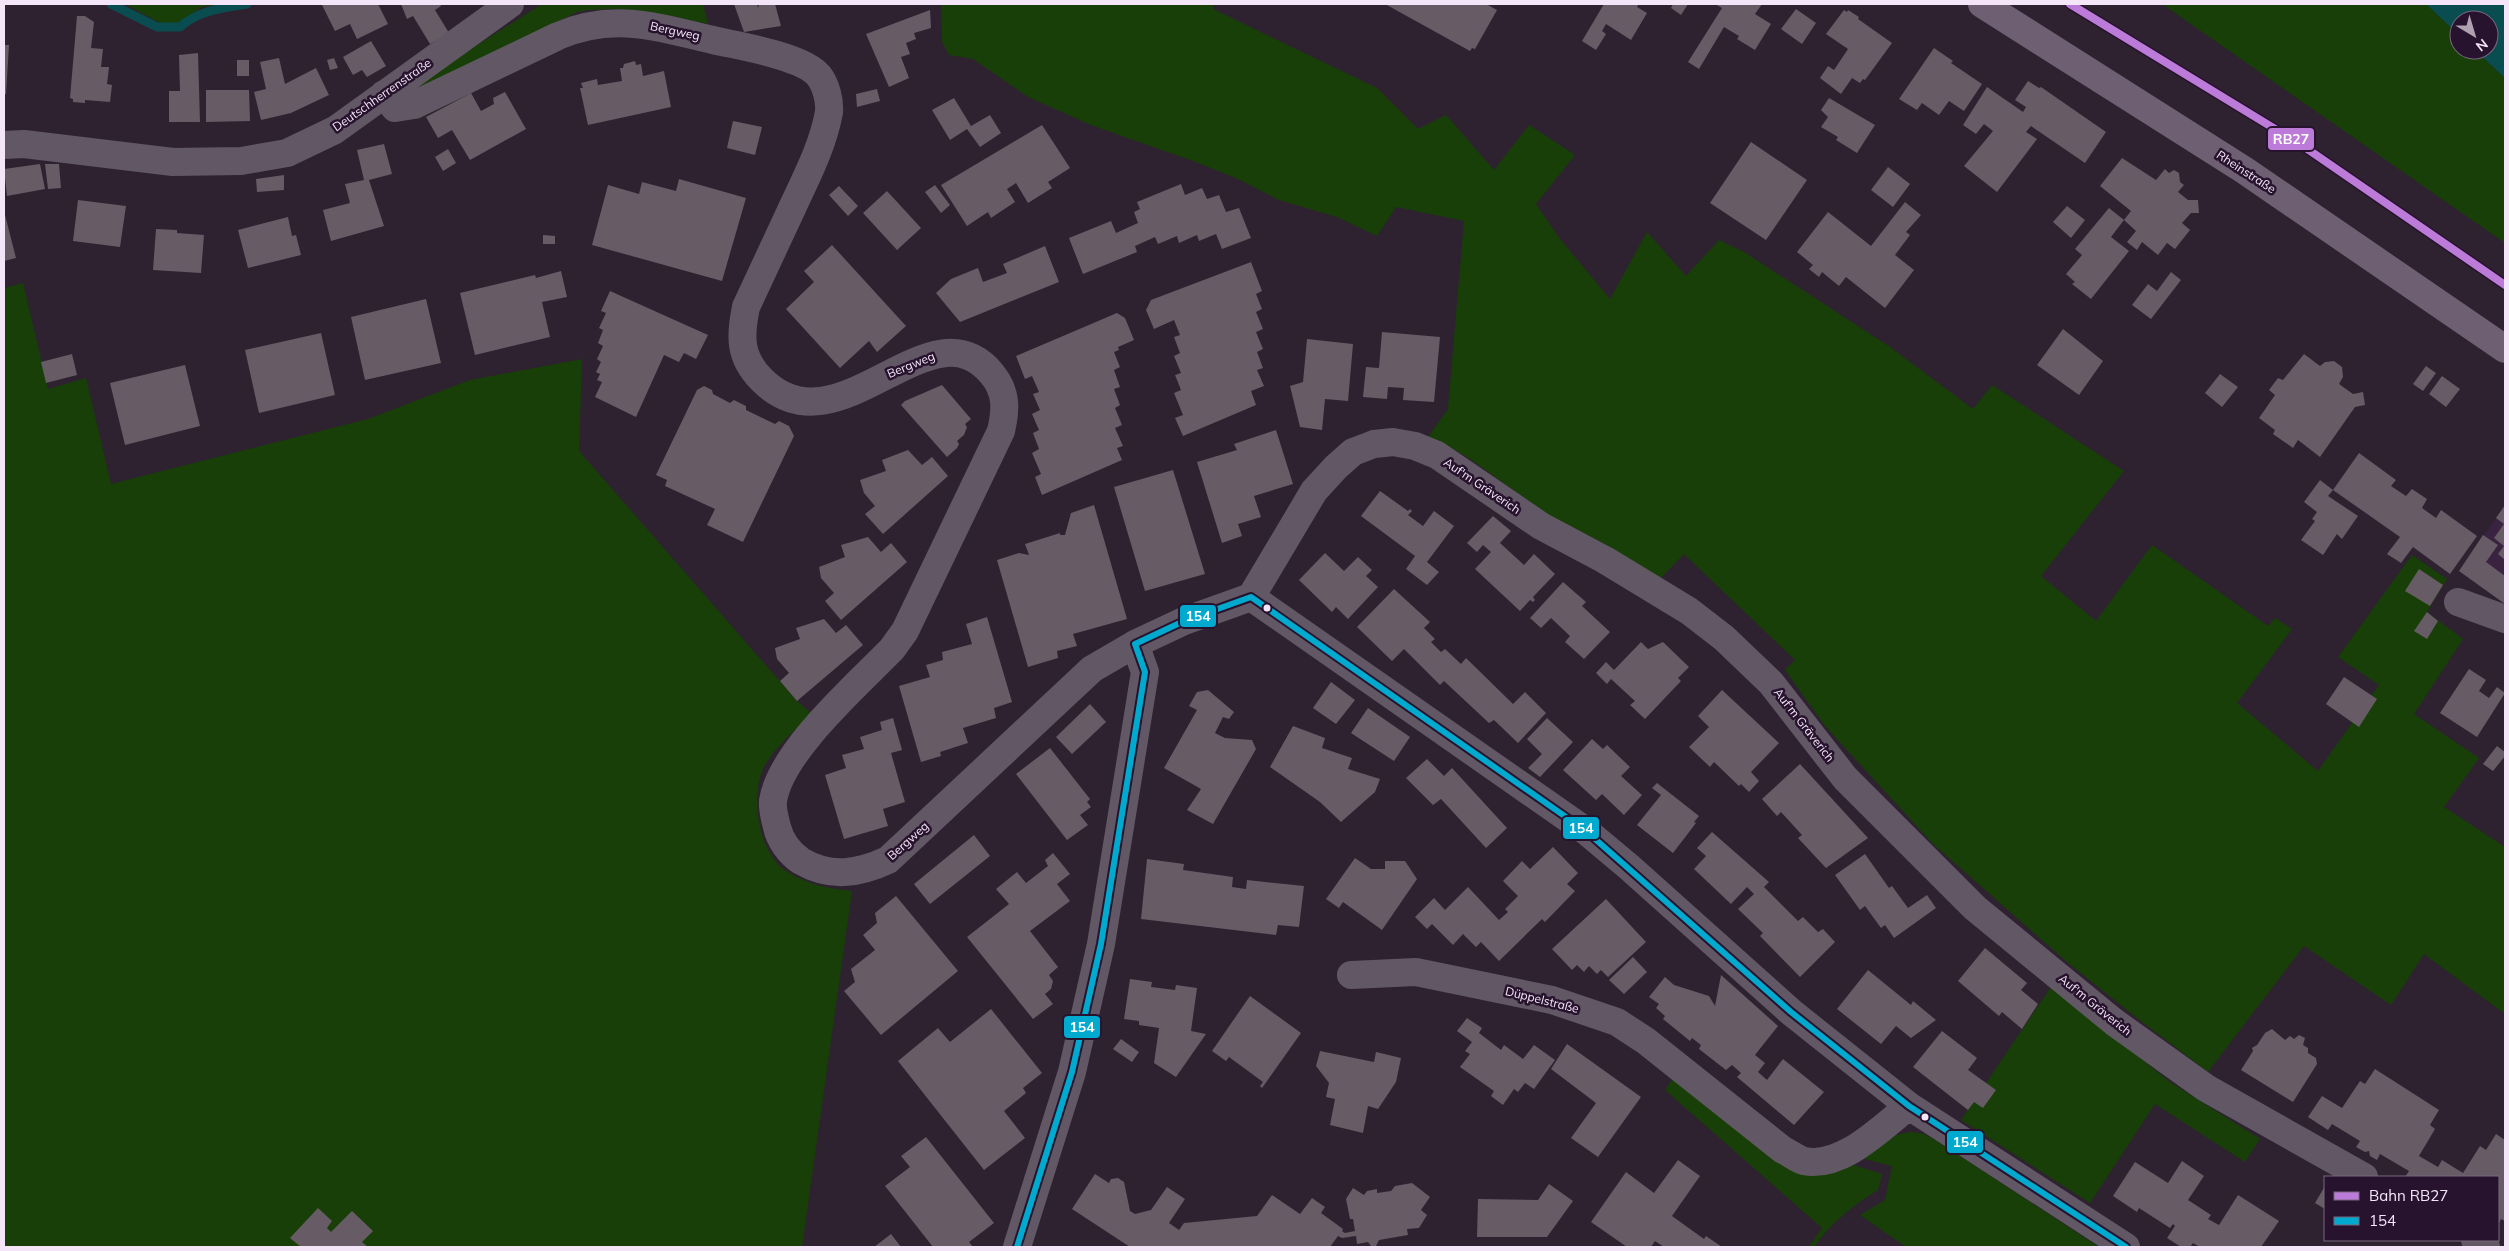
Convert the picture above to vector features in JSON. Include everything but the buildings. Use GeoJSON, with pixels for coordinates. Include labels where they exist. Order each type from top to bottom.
{"type":"FeatureCollection","features":[{"type":"Feature","properties":{"kind":"main road","name":"Rheinstraße"},"geometry":{"type":"LineString","coordinates":[[1982,4],[2244,170],[2505,349]]}},
{"type":"Feature","properties":{"kind":"street","name":"Deutschherrenstraße"},"geometry":{"type":"LineString","coordinates":[[4,145],[24,144],[173,162],[241,161],[287,153],[336,130],[510,4]]}},
{"type":"Feature","properties":{"kind":"street","name":"Bergweg"},"geometry":{"type":"LineString","coordinates":[[384,94],[395,108],[414,105],[580,26],[606,22],[636,23],[769,53],[798,62],[818,75],[827,93],[829,110],[820,149],[746,307],[741,334],[745,354],[754,372],[771,389],[788,397],[811,402],[833,400],[923,358],[940,354],[956,352],[969,356],[985,365],[996,378],[1003,394],[1006,412],[1001,431],[906,631],[892,649],[798,747],[777,784],[773,802],[779,834],[787,848],[799,859],[813,867],[839,873],[869,869],[888,860],[1092,669],[1135,644],[1184,621],[1251,597]]}},
{"type":"Feature","properties":{"kind":"street","name":"Auf'm Gräverich"},"geometry":{"type":"LineString","coordinates":[[1251,597],[1314,491],[1353,452],[1374,444],[1394,442],[1416,446],[1437,455],[1541,526],[1604,560],[1689,611],[1724,638],[1771,683],[1845,778],[1975,908],[2114,1022],[2206,1088],[2362,1176]]}},
{"type":"Feature","properties":{"kind":"street"},"geometry":{"type":"LineString","coordinates":[[1251,597],[1586,831],[1629,866],[1791,1012],[1909,1106],[2126,1247]]}},
{"type":"Feature","properties":{"kind":"street"},"geometry":{"type":"LineString","coordinates":[[2458,602],[2505,619]]}},
{"type":"Feature","properties":{"kind":"street"},"geometry":{"type":"LineString","coordinates":[[1016,1247],[1072,1072],[1101,944],[1145,672],[1135,644]]}},
{"type":"Feature","properties":{"kind":"street","name":"Düppelstraße"},"geometry":{"type":"LineString","coordinates":[[1351,975],[1416,972],[1552,1000],[1618,1022],[1646,1041],[1783,1150],[1804,1161],[1826,1160],[1846,1155],[1909,1106]]}},
{"type":"Feature","properties":{"kind":"shaded area"},"geometry":{"type":"Polygon","coordinates":[[[2426,4],[2505,4],[2505,78],[2486,60],[2499,60],[2499,10],[2449,10],[2449,26],[2426,4]]]}},
{"type":"Feature","properties":{"kind":"shaded area"},"geometry":{"type":"Polygon","coordinates":[[[2505,505],[2505,604],[2459,571],[2505,505]]]}},
{"type":"Feature","properties":{"kind":"green space"},"geometry":{"type":"Polygon","coordinates":[[[125,4],[221,4],[202,7],[176,24],[160,23],[125,4]]]}},
{"type":"Feature","properties":{"kind":"green space"},"geometry":{"type":"Polygon","coordinates":[[[542,4],[703,4],[708,24],[643,11],[611,9],[577,12],[415,94],[410,88],[542,4]]]}},
{"type":"Feature","properties":{"kind":"green space"},"geometry":{"type":"Polygon","coordinates":[[[941,4],[1213,4],[1213,9],[1377,88],[1418,129],[1446,115],[1494,170],[1529,125],[1575,155],[1536,204],[1560,239],[1610,299],[1647,232],[1686,276],[1719,240],[1744,252],[1890,347],[1973,409],[1992,385],[2124,471],[2041,576],[2096,621],[2152,545],[2268,626],[2275,618],[2292,629],[2237,703],[2318,771],[2379,685],[2338,657],[2412,555],[2447,579],[2427,612],[2463,639],[2414,714],[2479,758],[2444,807],[2505,847],[2505,1014],[2424,954],[2391,1005],[2304,946],[2208,1072],[2067,962],[1933,844],[1825,726],[1785,670],[1795,660],[1684,554],[1656,583],[1607,545],[1550,516],[1470,459],[1428,437],[1448,409],[1464,221],[1396,207],[1377,236],[1337,217],[1279,200],[1236,178],[1193,161],[1091,125],[1028,97],[973,59],[949,55],[942,42],[941,4]]]}},
{"type":"Feature","properties":{"kind":"green space"},"geometry":{"type":"Polygon","coordinates":[[[2162,4],[2426,4],[2449,26],[2449,60],[2486,60],[2505,78],[2505,243],[2162,4]]]}},
{"type":"Feature","properties":{"kind":"green space"},"geometry":{"type":"Polygon","coordinates":[[[23,283],[48,389],[86,378],[111,484],[368,419],[470,380],[582,359],[579,451],[797,701],[812,714],[780,744],[765,765],[760,777],[757,806],[763,837],[769,851],[776,862],[786,871],[810,883],[852,891],[802,1247],[4,1247],[4,288],[23,283]]]}},
{"type":"Feature","properties":{"kind":"green space"},"geometry":{"type":"Polygon","coordinates":[[[2051,987],[2170,1082],[2260,1139],[2245,1162],[2155,1104],[2090,1203],[1961,1120],[2051,987]]]}},
{"type":"Feature","properties":{"kind":"green space"},"geometry":{"type":"Polygon","coordinates":[[[1674,1077],[1778,1160],[1850,1164],[1882,1174],[1878,1190],[1843,1215],[1814,1247],[1809,1247],[1822,1228],[1665,1090],[1674,1077]]]}},
{"type":"Feature","properties":{"kind":"green space"},"geometry":{"type":"Polygon","coordinates":[[[1910,1132],[1924,1134],[1937,1141],[2099,1247],[1906,1247],[1860,1215],[1885,1200],[1892,1166],[1861,1158],[1896,1135],[1910,1132]]]}},
{"type":"Feature","properties":{"kind":"waterway"},"geometry":{"type":"LineString","coordinates":[[111,4],[157,27],[180,27],[203,13],[247,4]]}},
{"type":"Feature","properties":{"kind":"rail line","name":"RB27"},"geometry":{"type":"LineString","coordinates":[[2070,4],[2303,146],[2505,285]]}},
{"type":"Feature","properties":{"kind":"transit line","name":"154"},"geometry":{"type":"LineString","coordinates":[[1017,1247],[1072,1072],[1101,944],[1145,672],[1135,644],[1184,621],[1251,597],[1586,831],[1791,1012],[1909,1106],[2126,1247]]}}]}
